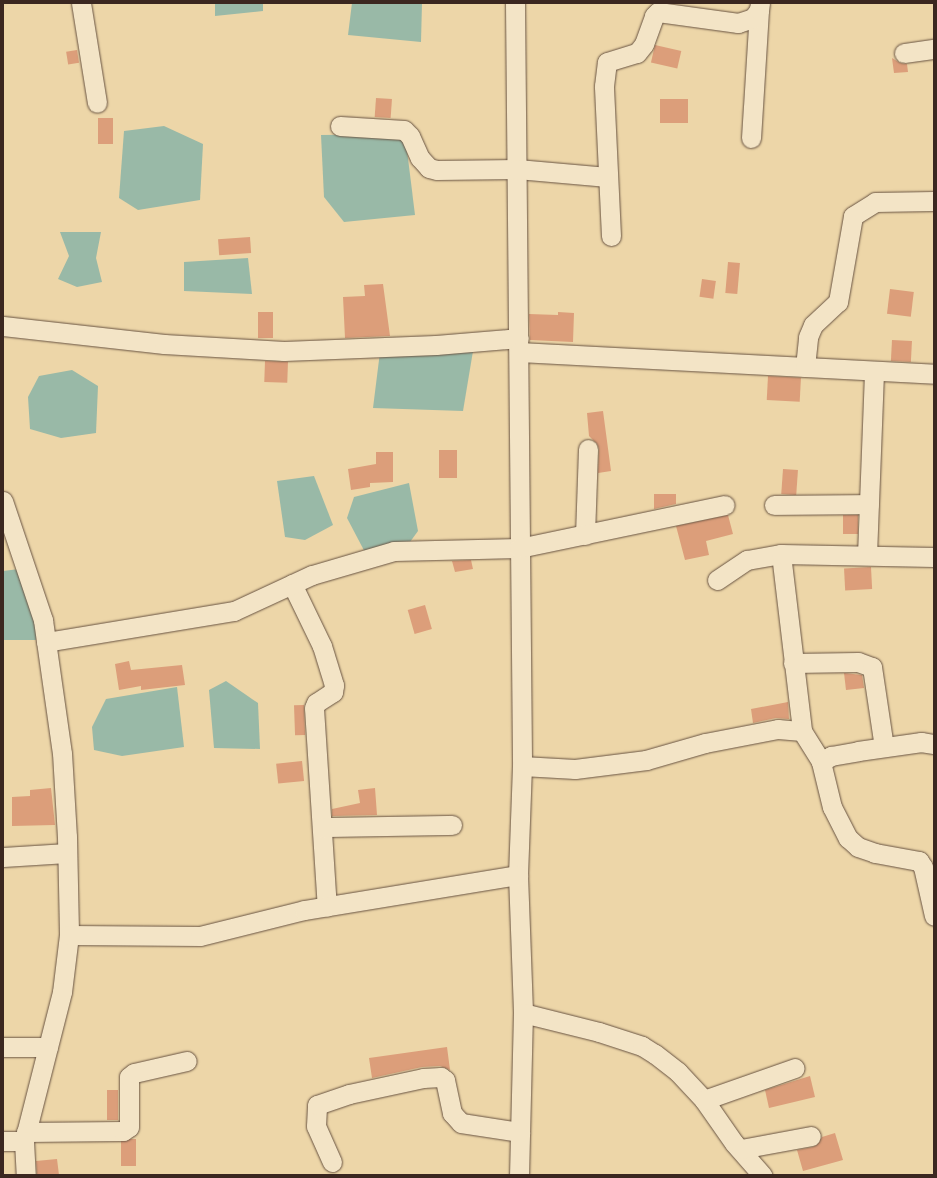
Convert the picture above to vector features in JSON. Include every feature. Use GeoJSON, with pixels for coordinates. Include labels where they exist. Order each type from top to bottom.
{"type":"FeatureCollection","features":[{"type":"Feature","properties":{"kind":"street"},"geometry":{"type":"LineString","coordinates":[[81,3],[97,103]]}},
{"type":"Feature","properties":{"kind":"street"},"geometry":{"type":"LineString","coordinates":[[515,3],[522,766],[518,875],[523,1013],[519,1175]]}},
{"type":"Feature","properties":{"kind":"street"},"geometry":{"type":"LineString","coordinates":[[751,138],[760,7]]}},
{"type":"Feature","properties":{"kind":"street"},"geometry":{"type":"LineString","coordinates":[[611,236],[604,86],[607,62],[637,53],[644,44],[654,16],[658,12],[738,23],[746,22],[760,7]]}},
{"type":"Feature","properties":{"kind":"street"},"geometry":{"type":"LineString","coordinates":[[904,53],[934,49]]}},
{"type":"Feature","properties":{"kind":"street"},"geometry":{"type":"LineString","coordinates":[[340,126],[404,130],[412,140],[420,158],[429,168],[437,170],[517,169],[608,177]]}},
{"type":"Feature","properties":{"kind":"street"},"geometry":{"type":"LineString","coordinates":[[805,367],[808,337],[813,325],[838,302],[853,216],[875,202],[934,201]]}},
{"type":"Feature","properties":{"kind":"street"},"geometry":{"type":"LineString","coordinates":[[3,326],[164,344],[284,350],[436,345],[519,345],[874,373],[934,374]]}},
{"type":"Feature","properties":{"kind":"street"},"geometry":{"type":"LineString","coordinates":[[867,555],[874,373]]}},
{"type":"Feature","properties":{"kind":"street"},"geometry":{"type":"LineString","coordinates":[[585,535],[588,450]]}},
{"type":"Feature","properties":{"kind":"street"},"geometry":{"type":"LineString","coordinates":[[3,501],[43,620],[62,753],[67,853],[69,935],[62,992],[25,1137],[26,1175]]}},
{"type":"Feature","properties":{"kind":"street"},"geometry":{"type":"LineString","coordinates":[[774,505],[869,504]]}},
{"type":"Feature","properties":{"kind":"street"},"geometry":{"type":"LineString","coordinates":[[46,642],[234,611],[292,584],[394,551],[519,548],[725,505]]}},
{"type":"Feature","properties":{"kind":"street"},"geometry":{"type":"LineString","coordinates":[[781,554],[802,731],[821,762],[832,807],[848,838],[858,847],[874,853],[919,861],[923,867],[934,916]]}},
{"type":"Feature","properties":{"kind":"street"},"geometry":{"type":"LineString","coordinates":[[718,580],[747,560],[781,554],[934,557]]}},
{"type":"Feature","properties":{"kind":"street"},"geometry":{"type":"LineString","coordinates":[[292,584],[322,646],[334,685],[332,692],[316,703],[314,708],[327,907]]}},
{"type":"Feature","properties":{"kind":"street"},"geometry":{"type":"LineString","coordinates":[[793,663],[858,662],[872,667],[884,747]]}},
{"type":"Feature","properties":{"kind":"street"},"geometry":{"type":"LineString","coordinates":[[522,766],[575,769],[646,760],[705,743],[778,728],[802,731]]}},
{"type":"Feature","properties":{"kind":"street"},"geometry":{"type":"LineString","coordinates":[[821,762],[831,756],[884,747],[921,742],[934,744]]}},
{"type":"Feature","properties":{"kind":"street"},"geometry":{"type":"LineString","coordinates":[[322,827],[452,825]]}},
{"type":"Feature","properties":{"kind":"street"},"geometry":{"type":"LineString","coordinates":[[3,857],[67,853]]}},
{"type":"Feature","properties":{"kind":"street"},"geometry":{"type":"LineString","coordinates":[[69,935],[200,936],[327,907],[518,875]]}},
{"type":"Feature","properties":{"kind":"street"},"geometry":{"type":"LineString","coordinates":[[523,1013],[642,1046],[678,1072],[704,1100],[740,1149],[762,1175]]}},
{"type":"Feature","properties":{"kind":"street"},"geometry":{"type":"LineString","coordinates":[[3,1048],[48,1047]]}},
{"type":"Feature","properties":{"kind":"street"},"geometry":{"type":"LineString","coordinates":[[3,1141],[25,1137],[124,1131],[129,1128],[129,1077],[134,1073],[187,1061]]}},
{"type":"Feature","properties":{"kind":"street"},"geometry":{"type":"LineString","coordinates":[[704,1100],[795,1068]]}},
{"type":"Feature","properties":{"kind":"street"},"geometry":{"type":"LineString","coordinates":[[332,1162],[316,1126],[317,1105],[349,1094],[423,1078],[441,1077],[445,1080],[452,1113],[462,1123],[520,1132]]}},
{"type":"Feature","properties":{"kind":"street"},"geometry":{"type":"LineString","coordinates":[[740,1149],[811,1136]]}},
{"type":"Feature","properties":{"kind":"shaded area"},"geometry":{"type":"Polygon","coordinates":[[[215,3],[263,3],[263,11],[215,16],[215,3]]]}},
{"type":"Feature","properties":{"kind":"shaded area"},"geometry":{"type":"Polygon","coordinates":[[[352,3],[422,3],[421,42],[348,35],[352,3]]]}},
{"type":"Feature","properties":{"kind":"shaded area"},"geometry":{"type":"Polygon","coordinates":[[[164,126],[203,144],[200,200],[138,210],[119,198],[124,131],[164,126]]]}},
{"type":"Feature","properties":{"kind":"shaded area"},"geometry":{"type":"Polygon","coordinates":[[[405,134],[415,215],[344,222],[324,197],[321,135],[405,134]]]}},
{"type":"Feature","properties":{"kind":"shaded area"},"geometry":{"type":"Polygon","coordinates":[[[60,232],[101,232],[96,258],[102,282],[77,287],[58,279],[69,256],[60,232]]]}},
{"type":"Feature","properties":{"kind":"shaded area"},"geometry":{"type":"Polygon","coordinates":[[[248,258],[252,294],[184,291],[184,262],[248,258]]]}},
{"type":"Feature","properties":{"kind":"shaded area"},"geometry":{"type":"Polygon","coordinates":[[[473,351],[463,411],[373,408],[380,352],[473,351]]]}},
{"type":"Feature","properties":{"kind":"shaded area"},"geometry":{"type":"Polygon","coordinates":[[[72,370],[98,386],[96,433],[61,438],[30,429],[28,397],[39,376],[72,370]]]}},
{"type":"Feature","properties":{"kind":"shaded area"},"geometry":{"type":"Polygon","coordinates":[[[314,476],[333,525],[305,540],[285,537],[277,481],[314,476]]]}},
{"type":"Feature","properties":{"kind":"shaded area"},"geometry":{"type":"Polygon","coordinates":[[[409,483],[418,531],[402,553],[368,558],[347,518],[354,497],[409,483]]]}},
{"type":"Feature","properties":{"kind":"shaded area"},"geometry":{"type":"Polygon","coordinates":[[[19,569],[38,624],[36,640],[3,640],[3,571],[19,569]]]}},
{"type":"Feature","properties":{"kind":"shaded area"},"geometry":{"type":"Polygon","coordinates":[[[226,681],[258,703],[260,749],[214,748],[209,690],[226,681]]]}},
{"type":"Feature","properties":{"kind":"shaded area"},"geometry":{"type":"Polygon","coordinates":[[[177,687],[184,747],[122,756],[94,750],[92,727],[106,699],[177,687]]]}},
{"type":"Feature","properties":{"kind":"building"},"geometry":{"type":"Polygon","coordinates":[[[655,45],[681,51],[677,69],[651,63],[655,45]]]}},
{"type":"Feature","properties":{"kind":"building"},"geometry":{"type":"Polygon","coordinates":[[[77,50],[79,63],[68,65],[66,52],[77,50]]]}},
{"type":"Feature","properties":{"kind":"building"},"geometry":{"type":"Polygon","coordinates":[[[892,58],[900,63],[907,64],[908,72],[894,73],[892,58]]]}},
{"type":"Feature","properties":{"kind":"building"},"geometry":{"type":"Polygon","coordinates":[[[376,98],[392,99],[391,118],[375,117],[376,98]]]}},
{"type":"Feature","properties":{"kind":"building"},"geometry":{"type":"Polygon","coordinates":[[[660,99],[688,99],[688,123],[660,123],[660,99]]]}},
{"type":"Feature","properties":{"kind":"building"},"geometry":{"type":"Polygon","coordinates":[[[98,118],[113,118],[113,144],[98,144],[98,118]]]}},
{"type":"Feature","properties":{"kind":"building"},"geometry":{"type":"Polygon","coordinates":[[[250,237],[251,253],[219,255],[218,239],[250,237]]]}},
{"type":"Feature","properties":{"kind":"building"},"geometry":{"type":"Polygon","coordinates":[[[728,262],[740,263],[737,294],[725,293],[728,262]]]}},
{"type":"Feature","properties":{"kind":"building"},"geometry":{"type":"Polygon","coordinates":[[[702,279],[716,281],[713,299],[699,297],[702,279]]]}},
{"type":"Feature","properties":{"kind":"building"},"geometry":{"type":"Polygon","coordinates":[[[383,284],[390,336],[345,338],[343,297],[365,296],[364,285],[383,284]]]}},
{"type":"Feature","properties":{"kind":"building"},"geometry":{"type":"Polygon","coordinates":[[[890,289],[914,292],[911,317],[887,314],[890,289]]]}},
{"type":"Feature","properties":{"kind":"building"},"geometry":{"type":"Polygon","coordinates":[[[258,312],[273,312],[273,338],[258,338],[258,312]]]}},
{"type":"Feature","properties":{"kind":"building"},"geometry":{"type":"Polygon","coordinates":[[[558,312],[574,313],[573,342],[530,340],[529,314],[558,315],[558,312]]]}},
{"type":"Feature","properties":{"kind":"building"},"geometry":{"type":"Polygon","coordinates":[[[892,340],[912,341],[911,362],[891,361],[892,340]]]}},
{"type":"Feature","properties":{"kind":"building"},"geometry":{"type":"Polygon","coordinates":[[[265,361],[288,362],[287,383],[264,382],[265,361]]]}},
{"type":"Feature","properties":{"kind":"building"},"geometry":{"type":"Polygon","coordinates":[[[768,376],[801,378],[800,402],[767,400],[768,376]]]}},
{"type":"Feature","properties":{"kind":"building"},"geometry":{"type":"Polygon","coordinates":[[[603,411],[611,471],[598,473],[599,449],[597,444],[589,436],[587,413],[603,411]]]}},
{"type":"Feature","properties":{"kind":"building"},"geometry":{"type":"Polygon","coordinates":[[[439,450],[457,450],[457,478],[439,478],[439,450]]]}},
{"type":"Feature","properties":{"kind":"building"},"geometry":{"type":"Polygon","coordinates":[[[376,452],[393,452],[393,482],[370,483],[370,487],[351,490],[348,469],[376,464],[376,452]]]}},
{"type":"Feature","properties":{"kind":"building"},"geometry":{"type":"Polygon","coordinates":[[[783,469],[798,470],[796,495],[781,494],[783,469]]]}},
{"type":"Feature","properties":{"kind":"building"},"geometry":{"type":"Polygon","coordinates":[[[654,494],[676,494],[676,504],[654,509],[654,494]]]}},
{"type":"Feature","properties":{"kind":"building"},"geometry":{"type":"Polygon","coordinates":[[[728,515],[733,534],[706,541],[709,555],[685,560],[676,526],[728,515]]]}},
{"type":"Feature","properties":{"kind":"building"},"geometry":{"type":"Polygon","coordinates":[[[843,515],[858,515],[858,534],[843,534],[843,515]]]}},
{"type":"Feature","properties":{"kind":"building"},"geometry":{"type":"Polygon","coordinates":[[[471,560],[473,569],[455,572],[452,561],[471,560]]]}},
{"type":"Feature","properties":{"kind":"building"},"geometry":{"type":"Polygon","coordinates":[[[871,567],[872,589],[845,590],[844,568],[871,567]]]}},
{"type":"Feature","properties":{"kind":"building"},"geometry":{"type":"Polygon","coordinates":[[[425,605],[432,629],[415,634],[408,610],[425,605]]]}},
{"type":"Feature","properties":{"kind":"building"},"geometry":{"type":"Polygon","coordinates":[[[129,661],[131,670],[182,665],[185,685],[141,690],[141,686],[119,690],[115,664],[129,661]]]}},
{"type":"Feature","properties":{"kind":"building"},"geometry":{"type":"Polygon","coordinates":[[[844,673],[862,675],[864,688],[846,690],[844,673]]]}},
{"type":"Feature","properties":{"kind":"building"},"geometry":{"type":"Polygon","coordinates":[[[788,702],[789,719],[776,718],[753,723],[751,709],[788,702]]]}},
{"type":"Feature","properties":{"kind":"building"},"geometry":{"type":"Polygon","coordinates":[[[294,705],[304,705],[305,735],[295,735],[294,705]]]}},
{"type":"Feature","properties":{"kind":"building"},"geometry":{"type":"Polygon","coordinates":[[[302,761],[304,781],[278,784],[276,764],[302,761]]]}},
{"type":"Feature","properties":{"kind":"building"},"geometry":{"type":"Polygon","coordinates":[[[51,788],[55,825],[12,826],[12,797],[30,796],[30,790],[51,788]]]}},
{"type":"Feature","properties":{"kind":"building"},"geometry":{"type":"Polygon","coordinates":[[[375,788],[377,815],[332,816],[332,809],[360,803],[358,790],[375,788]]]}},
{"type":"Feature","properties":{"kind":"building"},"geometry":{"type":"Polygon","coordinates":[[[447,1047],[450,1070],[440,1066],[422,1067],[372,1078],[369,1058],[447,1047]]]}},
{"type":"Feature","properties":{"kind":"building"},"geometry":{"type":"Polygon","coordinates":[[[810,1076],[815,1097],[769,1108],[765,1090],[810,1076]]]}},
{"type":"Feature","properties":{"kind":"building"},"geometry":{"type":"Polygon","coordinates":[[[107,1090],[118,1090],[118,1120],[107,1120],[107,1090]]]}},
{"type":"Feature","properties":{"kind":"building"},"geometry":{"type":"Polygon","coordinates":[[[835,1133],[843,1160],[803,1171],[797,1150],[813,1147],[818,1144],[822,1137],[835,1133]]]}},
{"type":"Feature","properties":{"kind":"building"},"geometry":{"type":"Polygon","coordinates":[[[121,1139],[136,1139],[136,1166],[121,1166],[121,1139]]]}},
{"type":"Feature","properties":{"kind":"building"},"geometry":{"type":"Polygon","coordinates":[[[57,1159],[59,1175],[37,1175],[36,1161],[57,1159]]]}}]}
